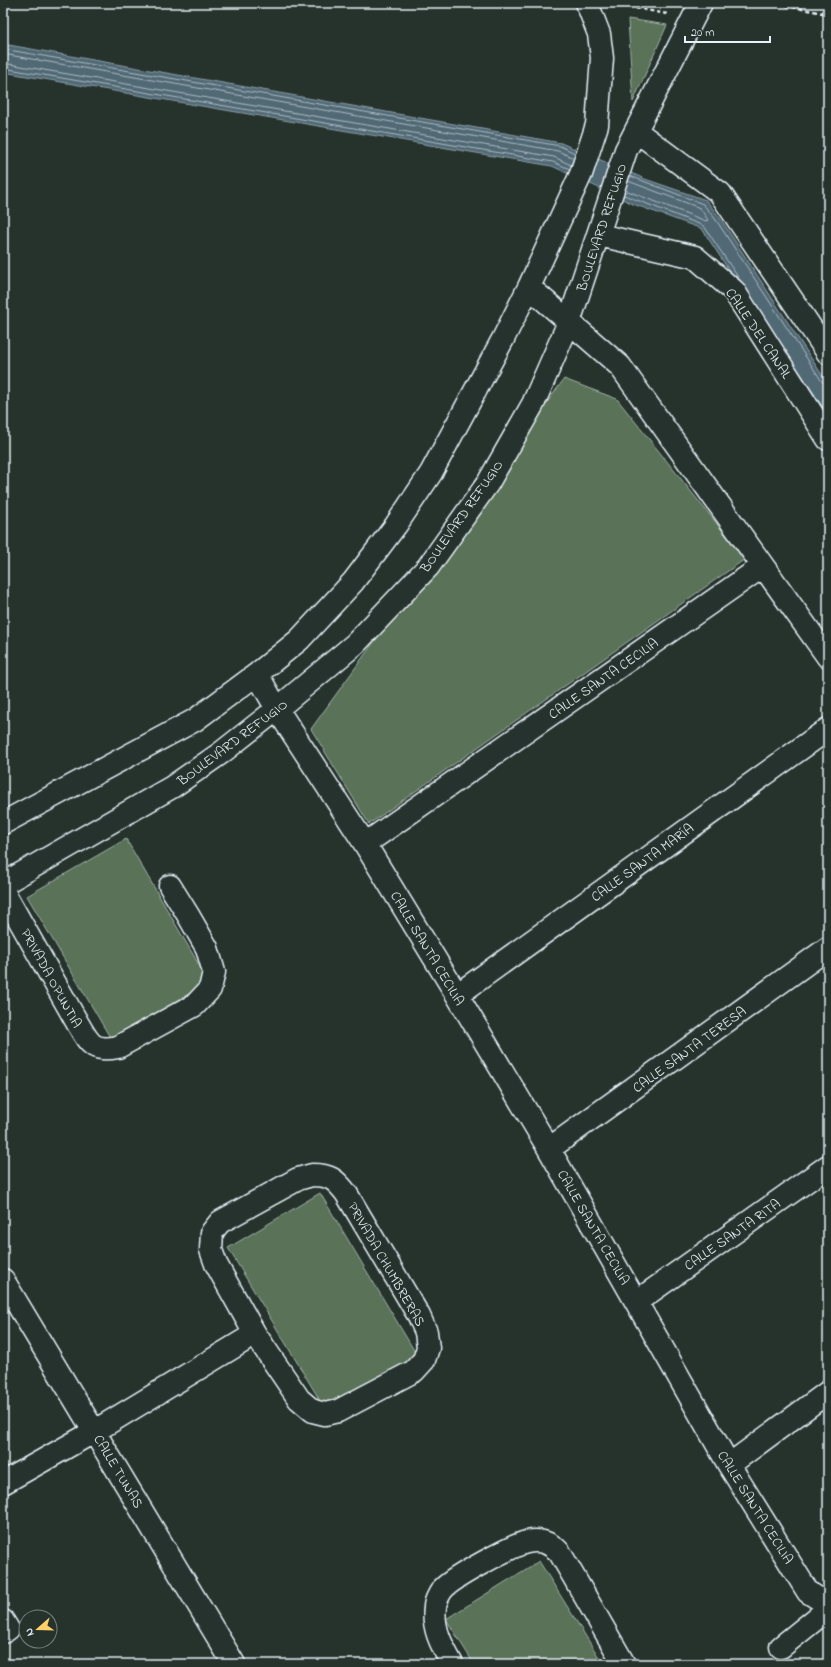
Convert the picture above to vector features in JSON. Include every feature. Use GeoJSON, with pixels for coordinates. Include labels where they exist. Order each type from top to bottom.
{"type":"FeatureCollection","features":[{"type":"Feature","properties":{"kind":"street"},"geometry":{"type":"LineString","coordinates":[[3,823],[195,720],[257,674],[299,640],[353,582],[396,524],[431,473],[529,287],[581,174],[596,125],[602,58],[599,34],[588,3]]}},
{"type":"Feature","properties":{"kind":"street","name":"BOULEVARD REFUGIO"},"geometry":{"type":"LineString","coordinates":[[3,884],[172,787],[221,753],[277,709],[355,644],[428,567],[488,483],[533,404],[569,322],[626,150],[701,3]]}},
{"type":"Feature","properties":{"kind":"street"},"geometry":{"type":"LineString","coordinates":[[636,131],[720,193],[828,354]]}},
{"type":"Feature","properties":{"kind":"street","name":"CALLE DEL CANAL"},"geometry":{"type":"LineString","coordinates":[[599,235],[695,257],[734,291],[828,439]]}},
{"type":"Feature","properties":{"kind":"street"},"geometry":{"type":"LineString","coordinates":[[529,287],[620,366],[828,657]]}},
{"type":"Feature","properties":{"kind":"street","name":"CALLE SANTA CECILIA"},"geometry":{"type":"LineString","coordinates":[[365,844],[763,566]]}},
{"type":"Feature","properties":{"kind":"street","name":"CALLE SANTA CECILIA"},"geometry":{"type":"LineString","coordinates":[[257,674],[277,709],[365,844],[549,1149],[729,1465],[808,1592],[819,1599],[828,1600]]}},
{"type":"Feature","properties":{"kind":"street","name":"CALLE SANTA MARÍA"},"geometry":{"type":"LineString","coordinates":[[457,995],[828,729]]}},
{"type":"Feature","properties":{"kind":"street","name":"PRIVADA OPUNTIA"},"geometry":{"type":"LineString","coordinates":[[3,891],[78,1024],[91,1044],[105,1050],[118,1047],[195,1005],[210,989],[214,972],[207,948],[170,886]]}},
{"type":"Feature","properties":{"kind":"street","name":"CALLE SANTA TERESA"},"geometry":{"type":"LineString","coordinates":[[549,1149],[828,948]]}},
{"type":"Feature","properties":{"kind":"street","name":"CALLE SANTA RITA"},"geometry":{"type":"LineString","coordinates":[[636,1302],[828,1166]]}},
{"type":"Feature","properties":{"kind":"street","name":"PRIVADA CHUMBRERAS"},"geometry":{"type":"LineString","coordinates":[[312,1175],[321,1175],[337,1181],[346,1193],[419,1316],[426,1332],[428,1348],[424,1360],[414,1371],[338,1411],[325,1414],[313,1411],[299,1399],[255,1334],[216,1264],[211,1250],[212,1232],[220,1222],[298,1179],[312,1175]]}},
{"type":"Feature","properties":{"kind":"street","name":"CALLE TUNAS"},"geometry":{"type":"LineString","coordinates":[[3,1280],[234,1664]]}},
{"type":"Feature","properties":{"kind":"street"},"geometry":{"type":"LineString","coordinates":[[3,1483],[95,1431],[255,1334]]}},
{"type":"Feature","properties":{"kind":"street"},"geometry":{"type":"LineString","coordinates":[[729,1465],[828,1392]]}},
{"type":"Feature","properties":{"kind":"street"},"geometry":{"type":"LineString","coordinates":[[452,1664],[443,1648],[434,1625],[435,1605],[442,1590],[453,1580],[514,1547],[528,1542],[543,1542],[552,1544],[560,1553],[624,1664]]}},
{"type":"Feature","properties":{"kind":"street"},"geometry":{"type":"LineString","coordinates":[[781,1647],[828,1609]]}},
{"type":"Feature","properties":{"kind":"street"},"geometry":{"type":"LineString","coordinates":[[3,1621],[8,1630],[3,1632]]}},
{"type":"Feature","properties":{"kind":"path"},"geometry":{"type":"LineString","coordinates":[[612,3],[671,15]]}},
{"type":"Feature","properties":{"kind":"path"},"geometry":{"type":"LineString","coordinates":[[772,3],[828,14]]}},
{"type":"Feature","properties":{"kind":"green space"},"geometry":{"type":"Polygon","coordinates":[[[628,19],[667,25],[633,102],[628,19]]]}},
{"type":"Feature","properties":{"kind":"green space"},"geometry":{"type":"Polygon","coordinates":[[[564,379],[617,399],[745,559],[369,824],[311,729],[564,379]]]}},
{"type":"Feature","properties":{"kind":"green space"},"geometry":{"type":"Polygon","coordinates":[[[126,839],[209,982],[111,1039],[27,896],[126,839]]]}},
{"type":"Feature","properties":{"kind":"green space"},"geometry":{"type":"Polygon","coordinates":[[[320,1193],[418,1357],[327,1412],[228,1248],[320,1193]]]}},
{"type":"Feature","properties":{"kind":"green space"},"geometry":{"type":"Polygon","coordinates":[[[539,1561],[603,1664],[474,1664],[446,1619],[539,1561]]]}},
{"type":"Feature","properties":{"kind":"water"},"geometry":{"type":"Polygon","coordinates":[[[3,44],[561,143],[645,179],[706,200],[720,218],[828,384],[828,422],[702,229],[633,204],[552,166],[3,72],[3,44]]]}}]}
